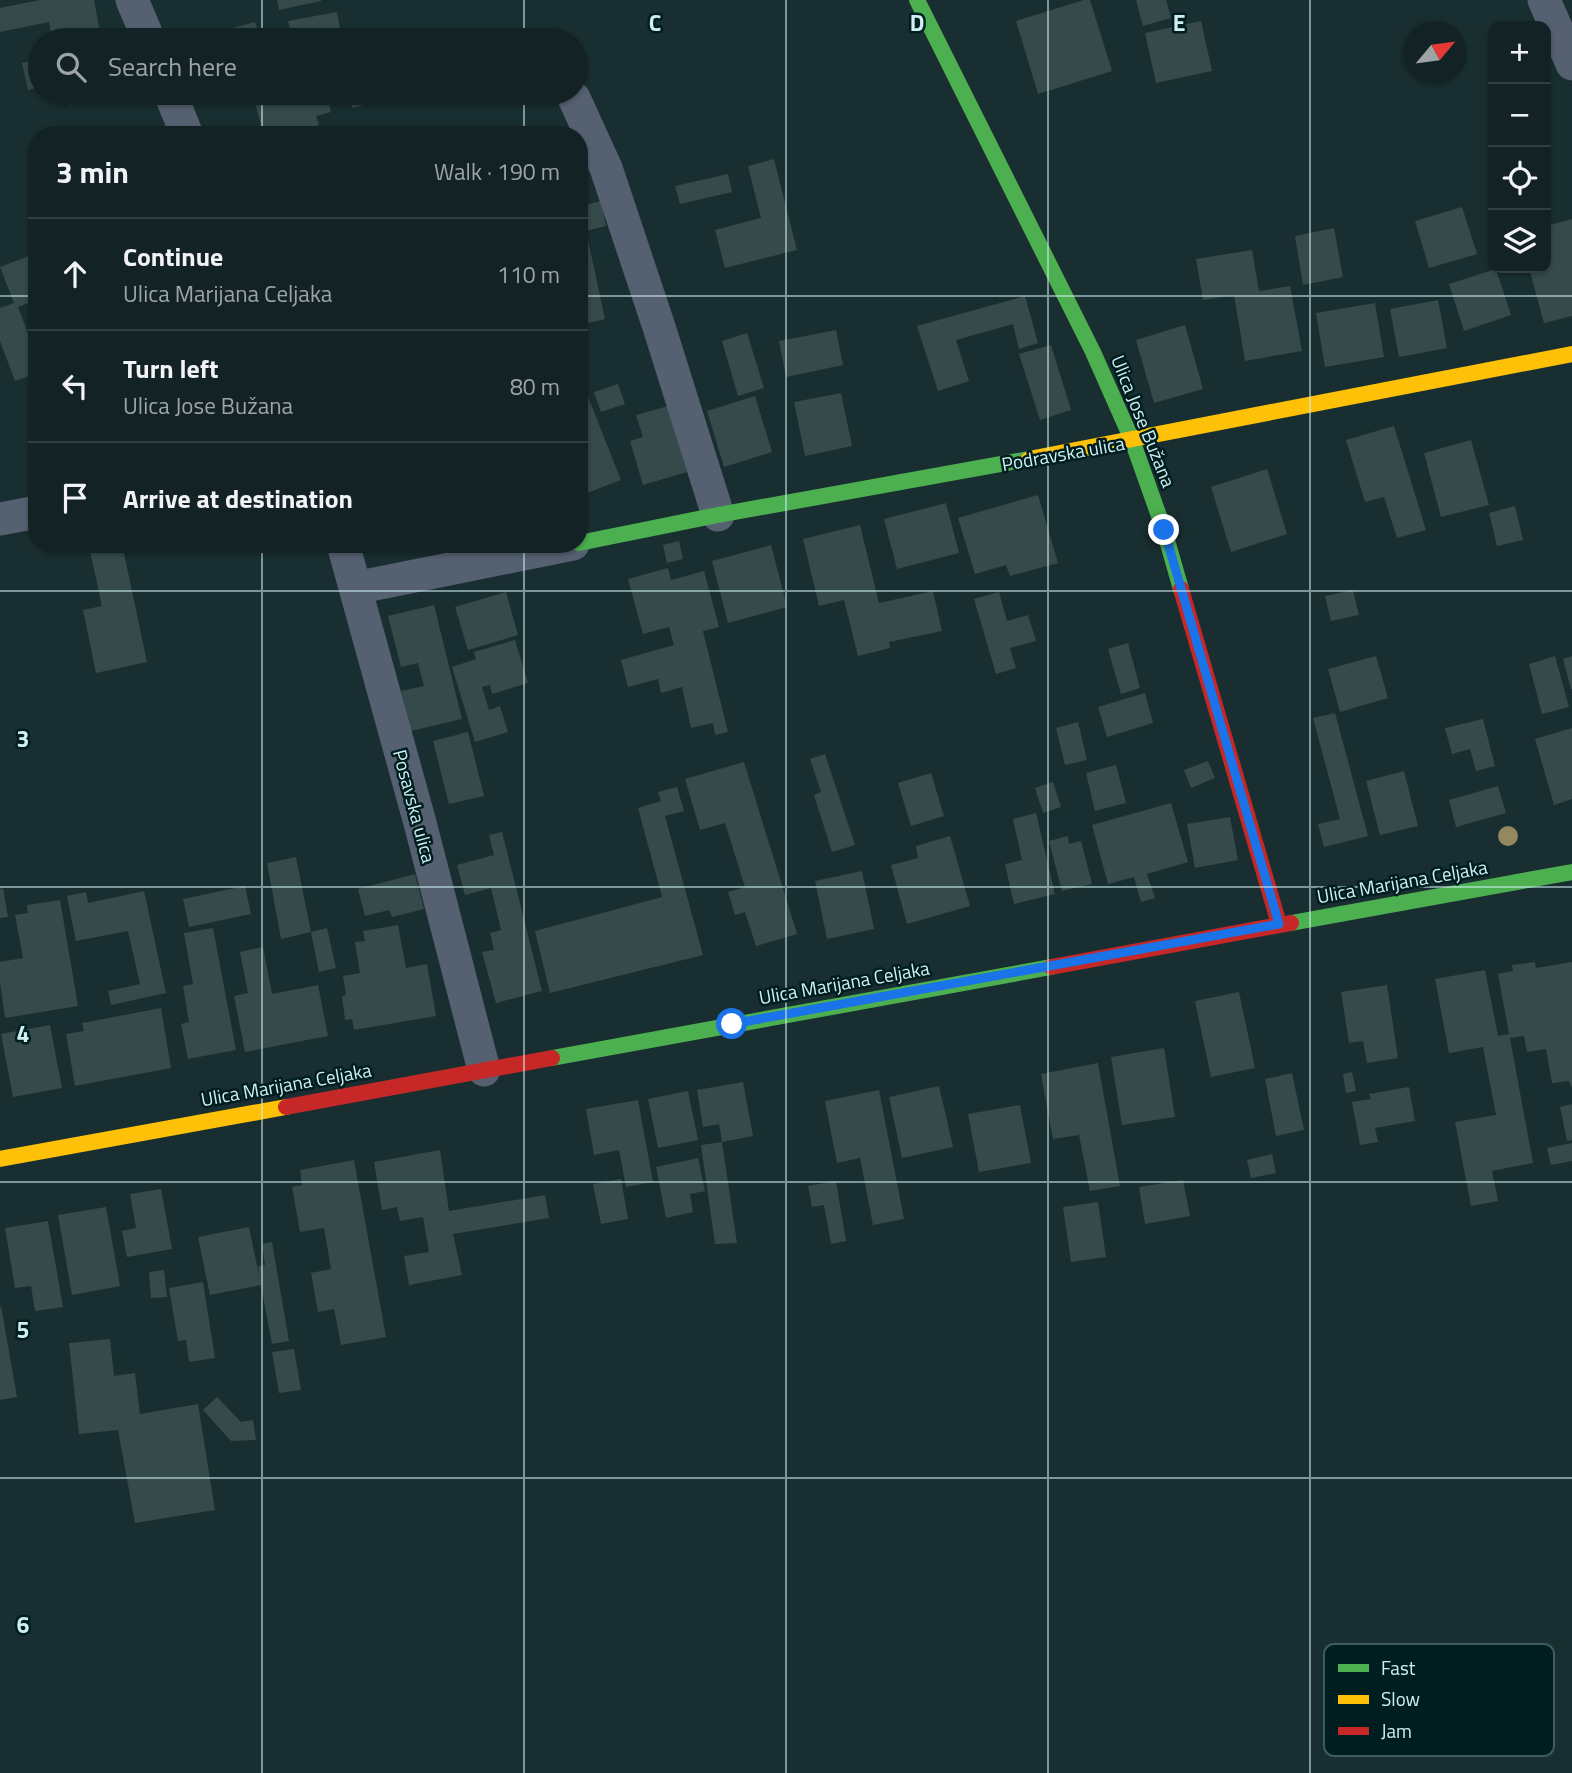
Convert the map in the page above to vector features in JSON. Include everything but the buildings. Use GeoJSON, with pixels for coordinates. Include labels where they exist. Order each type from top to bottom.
{"type":"FeatureCollection","features":[{"type":"Feature","properties":{"kind":"street"},"geometry":{"type":"LineString","coordinates":[[132,0],[144,28]]}},
{"type":"Feature","properties":{"kind":"street","name":"Ulica Jose Bužana"},"geometry":{"type":"LineString","coordinates":[[917,0],[1093,352],[1132,440],[1164,530],[1279,924]]}},
{"type":"Feature","properties":{"kind":"street"},"geometry":{"type":"LineString","coordinates":[[1544,0],[1572,64]]}},
{"type":"Feature","properties":{"kind":"street"},"geometry":{"type":"LineString","coordinates":[[175,105],[183,126]]}},
{"type":"Feature","properties":{"kind":"street"},"geometry":{"type":"LineString","coordinates":[[577,105],[587,126]]}},
{"type":"Feature","properties":{"kind":"street"},"geometry":{"type":"LineString","coordinates":[[588,129],[606,168],[718,515]]}},
{"type":"Feature","properties":{"kind":"street","name":"Podravska ulica"},"geometry":{"type":"LineString","coordinates":[[588,541],[1132,440],[1572,354]]}},
{"type":"Feature","properties":{"kind":"street"},"geometry":{"type":"LineString","coordinates":[[0,519],[28,514]]}},
{"type":"Feature","properties":{"kind":"street","name":"Posavska ulica"},"geometry":{"type":"LineString","coordinates":[[345,553],[420,823],[484,1070]]}},
{"type":"Feature","properties":{"kind":"street"},"geometry":{"type":"LineString","coordinates":[[355,588],[528,553]]}},
{"type":"Feature","properties":{"kind":"street","name":"Ulica Marijana Celjaka"},"geometry":{"type":"LineString","coordinates":[[0,1159],[1572,872]]}},
{"type":"Feature","properties":{"kind":"traffic: fast"},"geometry":{"type":"LineString","coordinates":[[917,0],[1093,352],[1132,440],[1164,530],[1181,589]]}},
{"type":"Feature","properties":{"kind":"traffic: fast"},"geometry":{"type":"LineString","coordinates":[[588,541],[1029,459]]}},
{"type":"Feature","properties":{"kind":"traffic: fast"},"geometry":{"type":"LineString","coordinates":[[1291,923],[1572,872]]}},
{"type":"Feature","properties":{"kind":"traffic: fast"},"geometry":{"type":"LineString","coordinates":[[552,1058],[1051,967]]}},
{"type":"Feature","properties":{"kind":"traffic: slow"},"geometry":{"type":"LineString","coordinates":[[1029,459],[1572,354]]}},
{"type":"Feature","properties":{"kind":"traffic: slow"},"geometry":{"type":"LineString","coordinates":[[0,1159],[286,1107]]}},
{"type":"Feature","properties":{"kind":"traffic: jam"},"geometry":{"type":"LineString","coordinates":[[1181,589],[1279,924]]}},
{"type":"Feature","properties":{"kind":"traffic: jam"},"geometry":{"type":"LineString","coordinates":[[1051,967],[1291,923]]}},
{"type":"Feature","properties":{"kind":"traffic: jam"},"geometry":{"type":"LineString","coordinates":[[286,1107],[552,1058]]}},
{"type":"Feature","properties":{"kind":"route"},"geometry":{"type":"LineString","coordinates":[[732,1024],[1279,924],[1164,530]]}}]}
